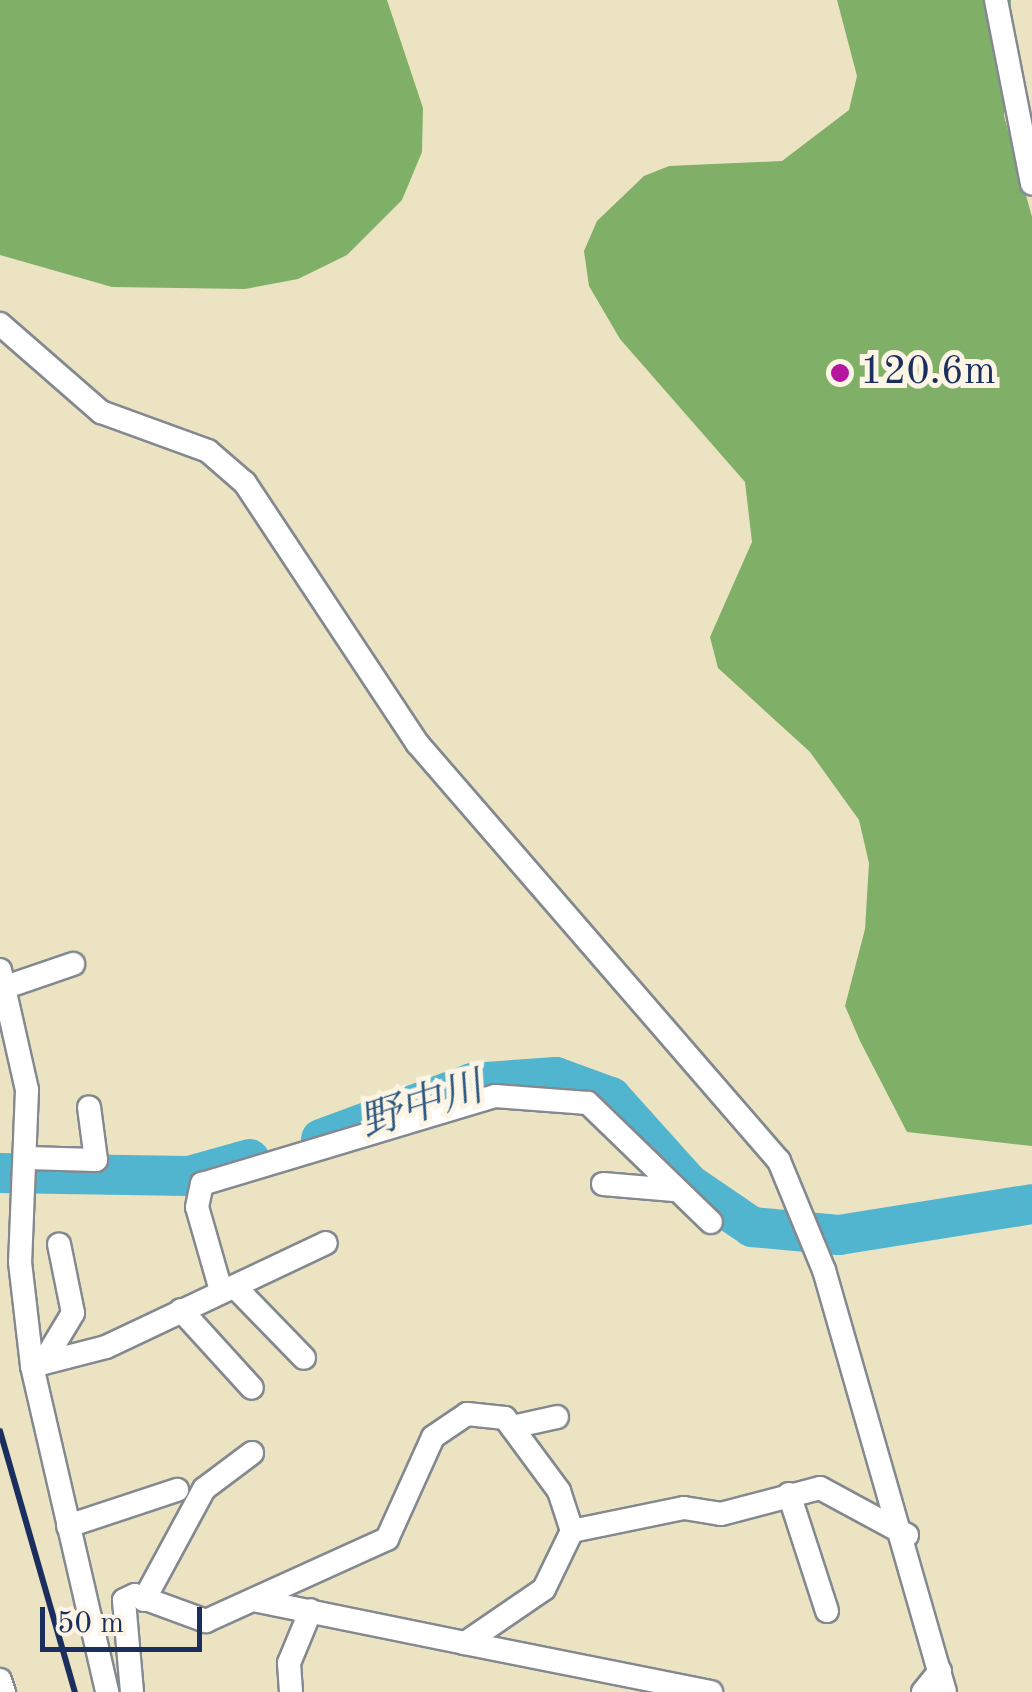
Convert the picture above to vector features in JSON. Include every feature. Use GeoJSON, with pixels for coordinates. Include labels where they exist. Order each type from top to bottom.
{"type":"FeatureCollection","features":[{"type":"Feature","properties":{"kind":"street"},"geometry":{"type":"LineString","coordinates":[[996,0],[1032,183]]}},
{"type":"Feature","properties":{"kind":"street"},"geometry":{"type":"LineString","coordinates":[[0,324],[101,412],[208,451],[245,483],[417,743],[746,1117],[803,1204],[907,1535],[943,1682],[923,1692]]}},
{"type":"Feature","properties":{"kind":"street"},"geometry":{"type":"LineString","coordinates":[[73,964],[3,978],[27,1090],[20,1262],[68,1526],[106,1692]]}},
{"type":"Feature","properties":{"kind":"street"},"geometry":{"type":"LineString","coordinates":[[309,1328],[298,1352],[229,1288],[197,1207],[202,1184],[495,1096],[588,1104],[711,1222]]}},
{"type":"Feature","properties":{"kind":"street"},"geometry":{"type":"LineString","coordinates":[[27,1158],[96,1160],[89,1107]]}},
{"type":"Feature","properties":{"kind":"street"},"geometry":{"type":"LineString","coordinates":[[603,1184],[674,1190]]}},
{"type":"Feature","properties":{"kind":"street"},"geometry":{"type":"LineString","coordinates":[[38,1364],[106,1347],[326,1243]]}},
{"type":"Feature","properties":{"kind":"street"},"geometry":{"type":"LineString","coordinates":[[38,1364],[73,1313],[59,1244]]}},
{"type":"Feature","properties":{"kind":"street"},"geometry":{"type":"LineString","coordinates":[[181,1310],[252,1388]]}},
{"type":"Feature","properties":{"kind":"street"},"geometry":{"type":"LineString","coordinates":[[132,1692],[120,1615],[124,1600],[144,1600],[190,1622],[254,1600],[339,1553],[387,1539],[450,1422],[488,1410],[512,1427],[559,1491],[572,1531],[544,1589],[465,1643]]}},
{"type":"Feature","properties":{"kind":"street"},"geometry":{"type":"LineString","coordinates":[[512,1427],[557,1417]]}},
{"type":"Feature","properties":{"kind":"street"},"geometry":{"type":"LineString","coordinates":[[144,1600],[204,1489],[252,1453]]}},
{"type":"Feature","properties":{"kind":"street"},"geometry":{"type":"LineString","coordinates":[[572,1531],[684,1508],[721,1514],[820,1488],[907,1535]]}},
{"type":"Feature","properties":{"kind":"street"},"geometry":{"type":"LineString","coordinates":[[68,1526],[177,1490]]}},
{"type":"Feature","properties":{"kind":"street"},"geometry":{"type":"LineString","coordinates":[[790,1494],[823,1565],[827,1610]]}},
{"type":"Feature","properties":{"kind":"street"},"geometry":{"type":"LineString","coordinates":[[254,1600],[311,1610],[339,1624],[465,1643],[658,1686],[711,1692]]}},
{"type":"Feature","properties":{"kind":"street"},"geometry":{"type":"LineString","coordinates":[[291,1692],[289,1663],[311,1610]]}},
{"type":"Feature","properties":{"kind":"street"},"geometry":{"type":"LineString","coordinates":[[0,1680],[4,1692]]}},
{"type":"Feature","properties":{"kind":"green space"},"geometry":{"type":"Polygon","coordinates":[[[0,0],[387,0],[423,108],[422,152],[402,200],[347,255],[298,279],[245,289],[112,287],[0,255],[0,0]]]}},
{"type":"Feature","properties":{"kind":"green space"},"geometry":{"type":"Polygon","coordinates":[[[837,0],[1011,0],[1004,116],[1032,217],[1032,1146],[907,1132],[860,1041],[845,1006],[865,929],[869,863],[859,820],[810,752],[718,668],[710,637],[752,542],[745,482],[620,339],[589,286],[584,251],[597,221],[644,176],[669,166],[782,161],[849,110],[857,76],[837,0]]]}},
{"type":"Feature","properties":{"kind":"waterway","name":"野中川"},"geometry":{"type":"LineString","coordinates":[[321,1139],[472,1083],[556,1077],[611,1097],[689,1184],[752,1227],[839,1235],[1032,1204]]}},
{"type":"Feature","properties":{"kind":"waterway","name":"野中川"},"geometry":{"type":"LineString","coordinates":[[0,1173],[189,1176],[250,1159]]}},
{"type":"Feature","properties":{"kind":"railway"},"geometry":{"type":"LineString","coordinates":[[0,1431],[75,1692]]}},
{"type":"Feature","properties":{"kind":"place","name":"120.6m"},"geometry":{"type":"Point","coordinates":[840,373]}}]}
